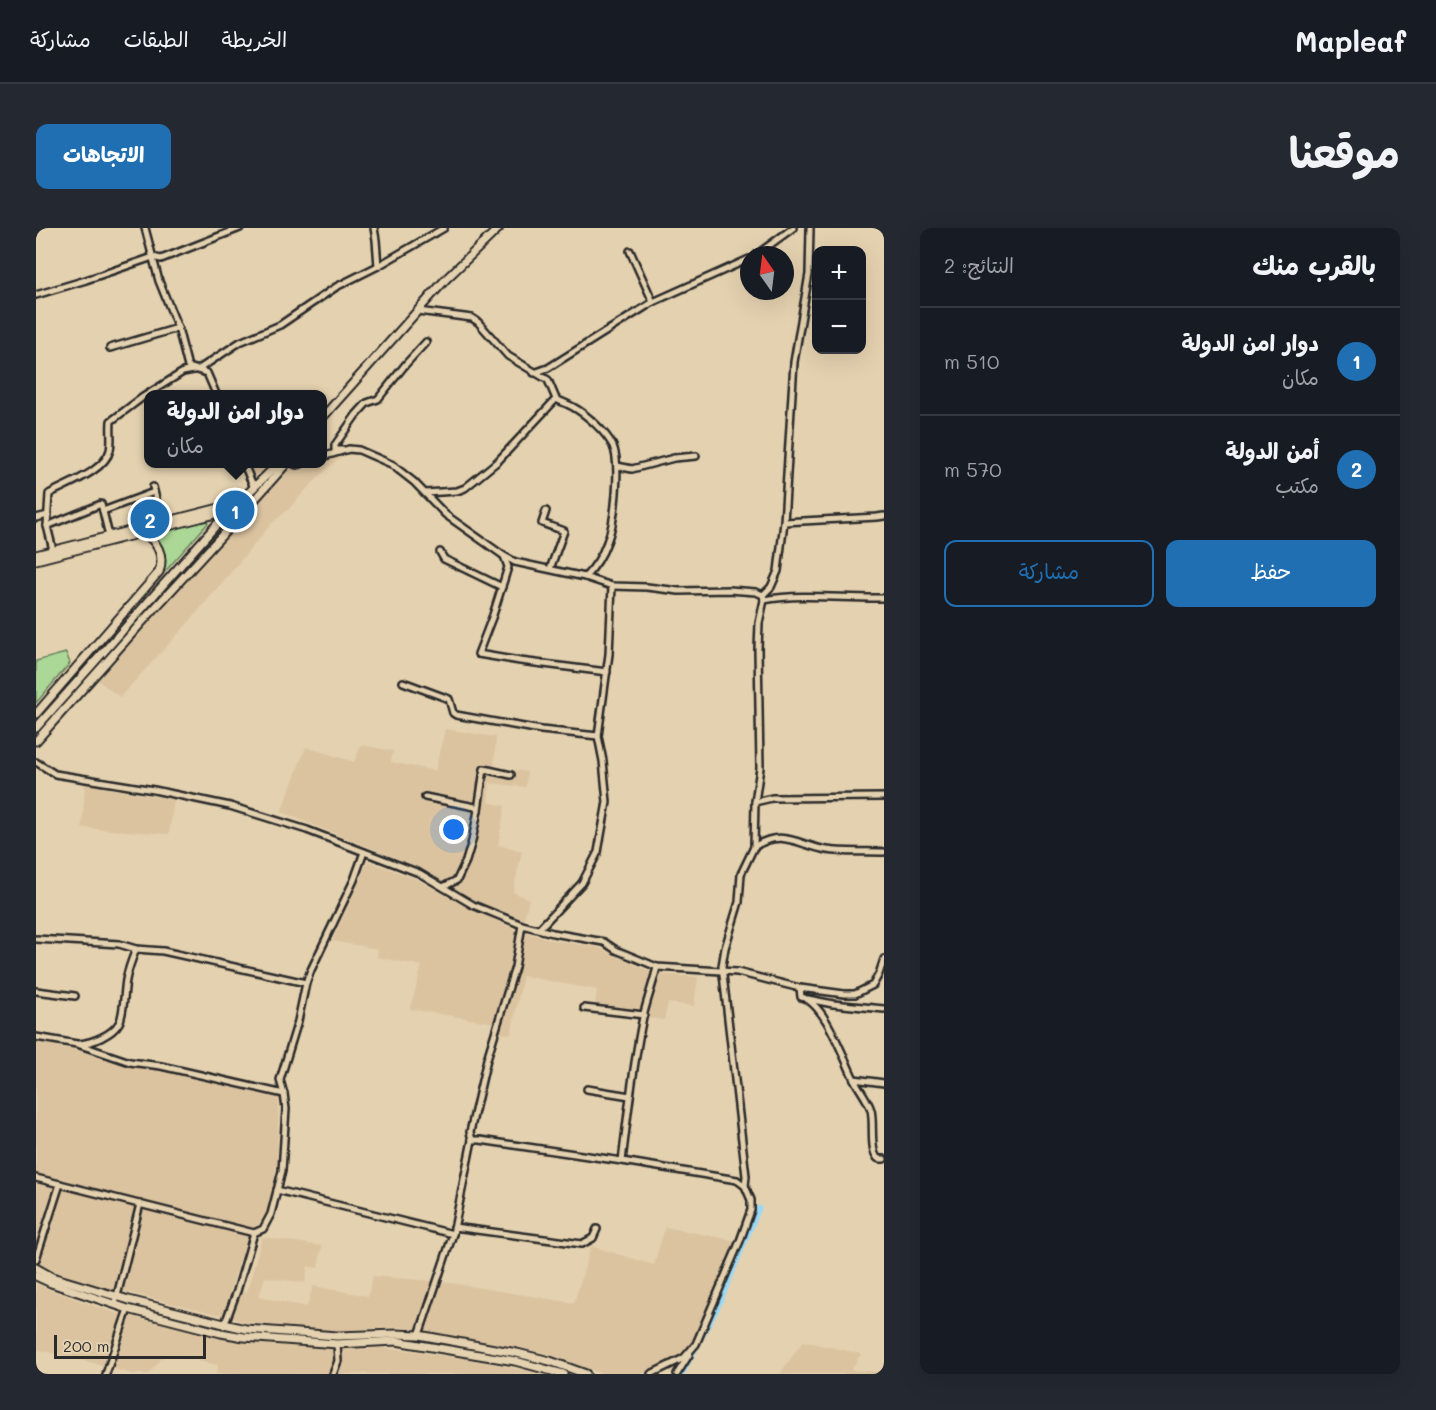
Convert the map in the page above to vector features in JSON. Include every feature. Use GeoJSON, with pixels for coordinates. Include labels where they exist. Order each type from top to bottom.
{"type":"FeatureCollection","features":[{"type":"Feature","properties":{"kind":"main road"},"geometry":{"type":"LineString","coordinates":[[327,412],[446,279],[499,228]]}},
{"type":"Feature","properties":{"kind":"main road"},"geometry":{"type":"LineString","coordinates":[[36,728],[164,584],[233,500],[241,500],[274,468]]}},
{"type":"Feature","properties":{"kind":"main road"},"geometry":{"type":"LineString","coordinates":[[36,741],[236,520],[244,517],[247,508],[282,468]]}},
{"type":"Feature","properties":{"kind":"main road"},"geometry":{"type":"LineString","coordinates":[[241,500],[247,508]]}},
{"type":"Feature","properties":{"kind":"main road"},"geometry":{"type":"LineString","coordinates":[[227,510],[230,517],[236,520]]}},
{"type":"Feature","properties":{"kind":"main road"},"geometry":{"type":"LineString","coordinates":[[36,560],[109,536],[227,510]]}},
{"type":"Feature","properties":{"kind":"main road"},"geometry":{"type":"LineString","coordinates":[[36,555],[143,533],[227,510]]}},
{"type":"Feature","properties":{"kind":"main road"},"geometry":{"type":"LineString","coordinates":[[36,714],[156,576],[161,565],[160,553],[155,542],[143,533]]}},
{"type":"Feature","properties":{"kind":"main road"},"geometry":{"type":"LineString","coordinates":[[156,576],[164,584]]}},
{"type":"Feature","properties":{"kind":"main road"},"geometry":{"type":"LineString","coordinates":[[88,654],[104,666]]}},
{"type":"Feature","properties":{"kind":"main road"},"geometry":{"type":"LineString","coordinates":[[36,1268],[52,1277],[246,1329],[337,1340],[396,1334],[418,1335],[517,1353],[550,1361],[586,1374]]}},
{"type":"Feature","properties":{"kind":"main road"},"geometry":{"type":"LineString","coordinates":[[36,1276],[128,1309],[221,1333],[244,1337],[396,1341],[515,1361],[563,1374]]}},
{"type":"Feature","properties":{"kind":"main road"},"geometry":{"type":"LineString","coordinates":[[244,1337],[246,1329]]}},
{"type":"Feature","properties":{"kind":"street"},"geometry":{"type":"LineString","coordinates":[[145,228],[162,292],[177,328],[188,366],[207,373],[214,390]]}},
{"type":"Feature","properties":{"kind":"street"},"geometry":{"type":"LineString","coordinates":[[36,295],[153,257],[161,259],[240,228]]}},
{"type":"Feature","properties":{"kind":"street"},"geometry":{"type":"LineString","coordinates":[[374,228],[378,266]]}},
{"type":"Feature","properties":{"kind":"street"},"geometry":{"type":"LineString","coordinates":[[154,390],[183,372],[199,369],[240,342],[280,325],[336,287],[444,228]]}},
{"type":"Feature","properties":{"kind":"street"},"geometry":{"type":"LineString","coordinates":[[768,246],[793,228]]}},
{"type":"Feature","properties":{"kind":"street"},"geometry":{"type":"LineString","coordinates":[[754,848],[755,802],[760,768],[759,623],[764,597],[778,571],[784,522],[794,362],[809,274],[810,228]]}},
{"type":"Feature","properties":{"kind":"street"},"geometry":{"type":"LineString","coordinates":[[630,251],[653,302]]}},
{"type":"Feature","properties":{"kind":"street"},"geometry":{"type":"LineString","coordinates":[[534,373],[548,368],[653,302],[740,263]]}},
{"type":"Feature","properties":{"kind":"street"},"geometry":{"type":"LineString","coordinates":[[418,311],[472,318],[508,356],[548,380],[556,399],[574,407],[609,438],[614,448],[617,466],[611,527],[608,541],[596,565],[585,577]]}},
{"type":"Feature","properties":{"kind":"street"},"geometry":{"type":"LineString","coordinates":[[110,348],[177,328]]}},
{"type":"Feature","properties":{"kind":"street"},"geometry":{"type":"LineString","coordinates":[[426,342],[405,364],[378,399],[367,403],[356,415],[335,445],[335,450],[359,450],[391,464],[414,482],[446,515],[514,562],[585,577],[612,586],[679,591],[729,590],[756,592],[764,597],[884,598]]}},
{"type":"Feature","properties":{"kind":"street"},"geometry":{"type":"LineString","coordinates":[[53,553],[47,526],[50,494],[73,483],[103,463],[111,447],[111,421],[144,396]]}},
{"type":"Feature","properties":{"kind":"street"},"geometry":{"type":"LineString","coordinates":[[425,493],[465,488],[498,461],[556,399]]}},
{"type":"Feature","properties":{"kind":"street"},"geometry":{"type":"LineString","coordinates":[[327,457],[349,450]]}},
{"type":"Feature","properties":{"kind":"street"},"geometry":{"type":"LineString","coordinates":[[617,466],[632,468],[674,458],[696,456]]}},
{"type":"Feature","properties":{"kind":"street"},"geometry":{"type":"LineString","coordinates":[[246,468],[254,488]]}},
{"type":"Feature","properties":{"kind":"street"},"geometry":{"type":"LineString","coordinates":[[103,511],[153,490],[162,523]]}},
{"type":"Feature","properties":{"kind":"street"},"geometry":{"type":"LineString","coordinates":[[47,526],[101,504],[109,536]]}},
{"type":"Feature","properties":{"kind":"street"},"geometry":{"type":"LineString","coordinates":[[546,511],[542,523],[564,531],[550,569]]}},
{"type":"Feature","properties":{"kind":"street"},"geometry":{"type":"LineString","coordinates":[[36,518],[48,515]]}},
{"type":"Feature","properties":{"kind":"street"},"geometry":{"type":"LineString","coordinates":[[784,522],[884,516]]}},
{"type":"Feature","properties":{"kind":"street"},"geometry":{"type":"LineString","coordinates":[[440,552],[444,559],[502,587]]}},
{"type":"Feature","properties":{"kind":"street"},"geometry":{"type":"LineString","coordinates":[[504,556],[508,567],[478,654],[607,672]]}},
{"type":"Feature","properties":{"kind":"street"},"geometry":{"type":"LineString","coordinates":[[539,929],[582,883],[598,852],[607,802],[598,736],[609,654],[612,586]]}},
{"type":"Feature","properties":{"kind":"street"},"geometry":{"type":"LineString","coordinates":[[403,682],[449,699],[453,713],[456,715],[541,730],[598,736]]}},
{"type":"Feature","properties":{"kind":"street"},"geometry":{"type":"LineString","coordinates":[[36,762],[55,774],[154,790],[230,806],[308,830],[419,873],[472,905],[522,925],[604,942],[616,950],[657,968],[737,972],[800,988],[855,994],[873,986],[884,959]]}},
{"type":"Feature","properties":{"kind":"street"},"geometry":{"type":"LineString","coordinates":[[443,888],[457,880],[466,861],[478,810],[484,769],[512,775]]}},
{"type":"Feature","properties":{"kind":"street"},"geometry":{"type":"LineString","coordinates":[[425,797],[475,807],[478,810]]}},
{"type":"Feature","properties":{"kind":"street"},"geometry":{"type":"LineString","coordinates":[[755,802],[772,798],[884,797]]}},
{"type":"Feature","properties":{"kind":"street"},"geometry":{"type":"LineString","coordinates":[[677,1374],[696,1344],[751,1210],[751,1200],[745,1186],[746,1176],[722,971],[724,948],[739,902],[741,873],[754,848],[764,840],[783,838],[826,850],[884,852]]}},
{"type":"Feature","properties":{"kind":"street"},"geometry":{"type":"LineString","coordinates":[[36,1178],[254,1233],[263,1229],[271,1214],[282,1171],[286,1109],[280,1080],[298,1022],[306,983],[354,880],[364,852]]}},
{"type":"Feature","properties":{"kind":"street"},"geometry":{"type":"LineString","coordinates":[[418,1335],[454,1230],[472,1140],[470,1132],[472,1122],[487,1059],[515,967],[522,925]]}},
{"type":"Feature","properties":{"kind":"street"},"geometry":{"type":"LineString","coordinates":[[36,939],[120,944],[136,949],[163,951],[306,983]]}},
{"type":"Feature","properties":{"kind":"street"},"geometry":{"type":"LineString","coordinates":[[77,1044],[90,1043],[99,1039],[119,1024],[126,980],[136,949]]}},
{"type":"Feature","properties":{"kind":"street"},"geometry":{"type":"LineString","coordinates":[[622,1161],[644,1015],[657,968]]}},
{"type":"Feature","properties":{"kind":"street"},"geometry":{"type":"LineString","coordinates":[[800,988],[801,997],[833,1004],[884,1009]]}},
{"type":"Feature","properties":{"kind":"street"},"geometry":{"type":"LineString","coordinates":[[36,991],[75,996]]}},
{"type":"Feature","properties":{"kind":"street"},"geometry":{"type":"LineString","coordinates":[[807,998],[830,1025],[854,1079],[871,1109],[875,1155],[879,1159],[884,1159]]}},
{"type":"Feature","properties":{"kind":"street"},"geometry":{"type":"LineString","coordinates":[[584,1008],[644,1015]]}},
{"type":"Feature","properties":{"kind":"street"},"geometry":{"type":"LineString","coordinates":[[36,1037],[77,1044],[130,1062],[170,1068],[284,1094]]}},
{"type":"Feature","properties":{"kind":"street"},"geometry":{"type":"LineString","coordinates":[[854,1079],[884,1083]]}},
{"type":"Feature","properties":{"kind":"street"},"geometry":{"type":"LineString","coordinates":[[586,1089],[630,1096]]}},
{"type":"Feature","properties":{"kind":"street"},"geometry":{"type":"LineString","coordinates":[[472,1140],[737,1180],[745,1186]]}},
{"type":"Feature","properties":{"kind":"street"},"geometry":{"type":"LineString","coordinates":[[36,1259],[60,1184]]}},
{"type":"Feature","properties":{"kind":"street"},"geometry":{"type":"LineString","coordinates":[[277,1190],[454,1230],[582,1244],[594,1238],[597,1229]]}},
{"type":"Feature","properties":{"kind":"street"},"geometry":{"type":"LineString","coordinates":[[115,1304],[140,1204]]}},
{"type":"Feature","properties":{"kind":"street"},"geometry":{"type":"LineString","coordinates":[[221,1333],[237,1291],[254,1233]]}},
{"type":"Feature","properties":{"kind":"street"},"geometry":{"type":"LineString","coordinates":[[106,1374],[128,1309]]}},
{"type":"Feature","properties":{"kind":"street"},"geometry":{"type":"LineString","coordinates":[[333,1374],[338,1361],[337,1340]]}},
{"type":"Feature","properties":{"kind":"street"},"geometry":{"type":"LineString","coordinates":[[651,1374],[684,1358],[696,1344]]}},
{"type":"Feature","properties":{"kind":"shaded area"},"geometry":{"type":"Polygon","coordinates":[[[349,451],[331,465],[288,510],[273,522],[189,622],[120,697],[97,680],[289,468],[296,471],[305,468],[327,468],[327,459],[349,451]]]}},
{"type":"Feature","properties":{"kind":"shaded area"},"geometry":{"type":"Polygon","coordinates":[[[251,468],[267,468],[255,479],[251,468]]]}},
{"type":"Feature","properties":{"kind":"shaded area"},"geometry":{"type":"Polygon","coordinates":[[[445,729],[496,737],[494,767],[527,772],[526,787],[490,783],[488,802],[505,806],[498,845],[522,851],[513,892],[529,899],[524,919],[474,903],[421,868],[281,812],[306,747],[354,762],[361,745],[393,751],[391,762],[435,771],[445,729]]]}},
{"type":"Feature","properties":{"kind":"shaded area"},"geometry":{"type":"Polygon","coordinates":[[[85,784],[174,800],[169,834],[82,828],[85,784]]]}},
{"type":"Feature","properties":{"kind":"shaded area"},"geometry":{"type":"Polygon","coordinates":[[[368,861],[416,879],[472,910],[520,931],[552,940],[601,948],[656,974],[698,977],[694,1006],[668,1003],[664,1020],[594,1012],[597,990],[523,976],[511,1034],[500,1033],[494,1023],[410,1009],[422,966],[377,957],[378,949],[332,941],[368,861]]]}},
{"type":"Feature","properties":{"kind":"shaded area"},"geometry":{"type":"Polygon","coordinates":[[[36,1041],[279,1096],[277,1162],[270,1212],[248,1235],[230,1291],[247,1292],[262,1237],[322,1246],[318,1268],[308,1266],[305,1283],[265,1277],[259,1297],[307,1307],[313,1286],[368,1296],[373,1276],[444,1282],[574,1303],[591,1246],[654,1265],[665,1227],[737,1241],[693,1339],[681,1355],[661,1368],[641,1374],[602,1374],[552,1355],[399,1327],[332,1331],[243,1322],[54,1275],[36,1266],[36,1041]]]}},
{"type":"Feature","properties":{"kind":"shaded area"},"geometry":{"type":"Polygon","coordinates":[[[36,1283],[112,1312],[240,1342],[342,1350],[381,1348],[415,1351],[542,1374],[216,1374],[218,1365],[165,1354],[149,1374],[132,1374],[36,1349],[36,1283]]]}},
{"type":"Feature","properties":{"kind":"shaded area"},"geometry":{"type":"Polygon","coordinates":[[[803,1341],[861,1354],[851,1370],[884,1372],[884,1374],[780,1374],[803,1341]]]}},
{"type":"Feature","properties":{"kind":"green space"},"geometry":{"type":"Polygon","coordinates":[[[205,520],[208,523],[161,576],[163,568],[148,534],[205,520]]]}},
{"type":"Feature","properties":{"kind":"green space"},"geometry":{"type":"Polygon","coordinates":[[[66,653],[70,663],[36,703],[36,661],[66,653]]]}},
{"type":"Feature","properties":{"kind":"waterway"},"geometry":{"type":"LineString","coordinates":[[682,1374],[718,1307],[759,1208]]}},
{"type":"Feature","properties":{"kind":"place","name":"دوار امن الدولة"},"geometry":{"type":"Point","coordinates":[235,510]}},
{"type":"Feature","properties":{"kind":"place","name":"أمن الدولة"},"geometry":{"type":"Point","coordinates":[150,519]}}]}
